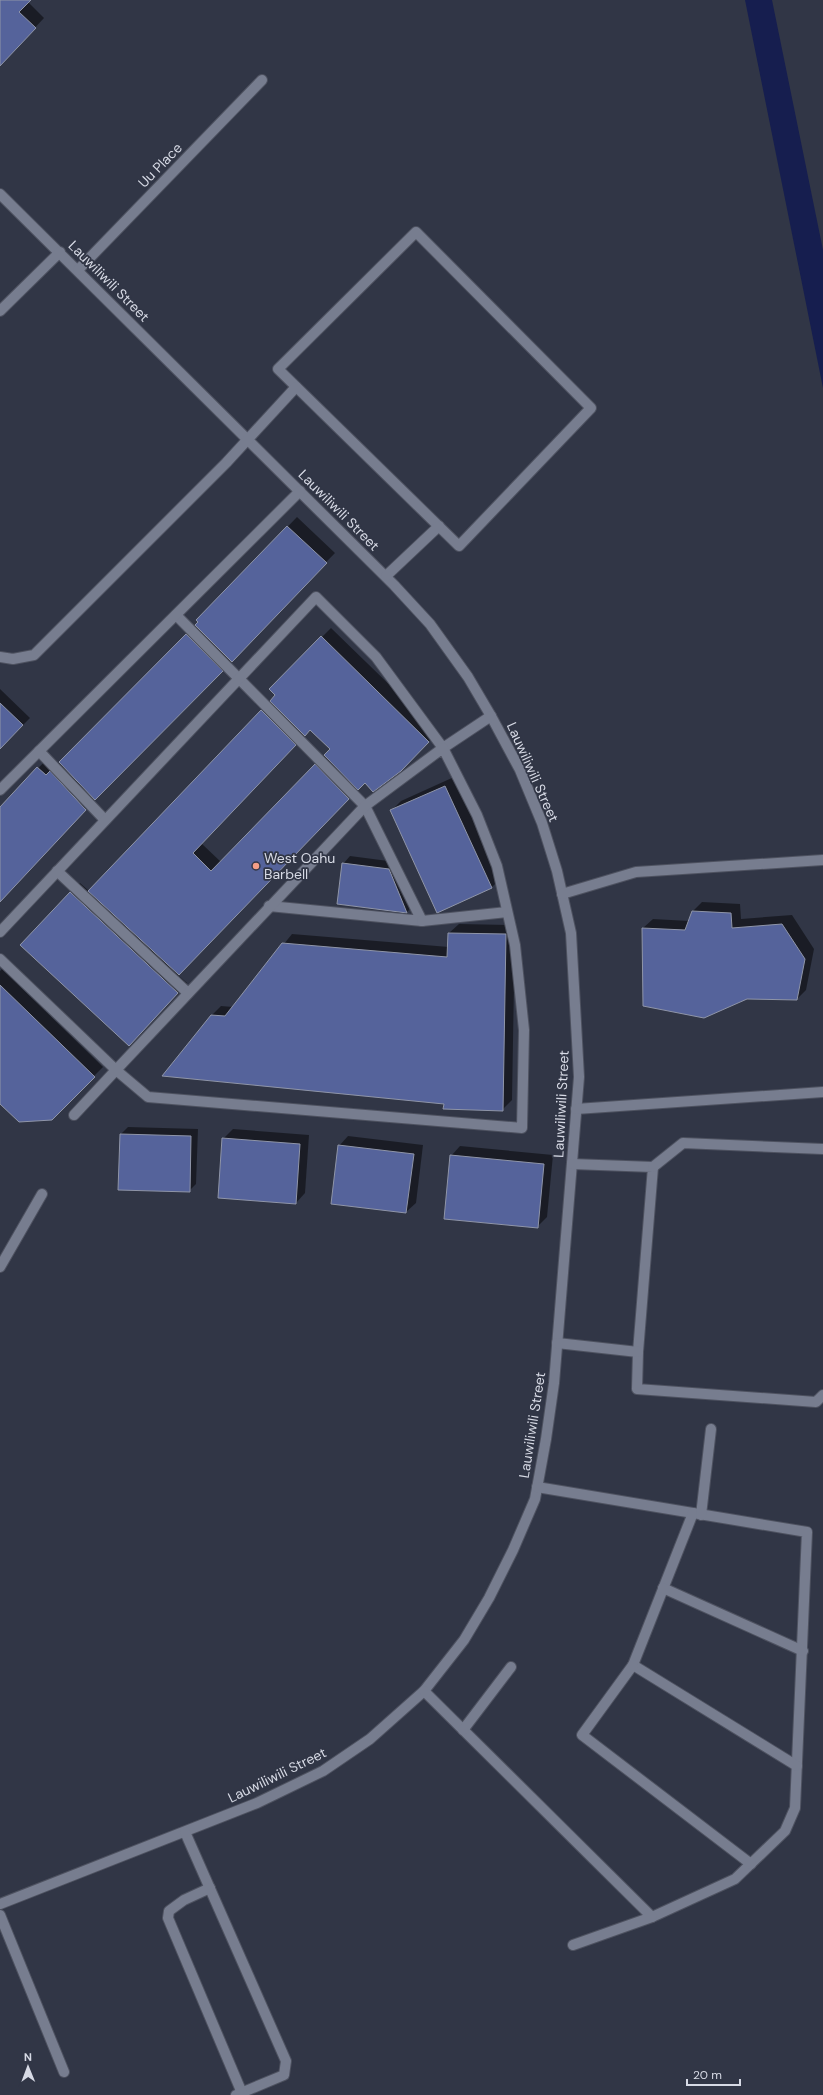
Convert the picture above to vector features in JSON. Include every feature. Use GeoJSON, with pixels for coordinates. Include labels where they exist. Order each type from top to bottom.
{"type":"FeatureCollection","features":[{"type":"Feature","properties":{"kind":"street","name":"Uu Place"},"geometry":{"type":"LineString","coordinates":[[78,270],[262,80]]}},
{"type":"Feature","properties":{"kind":"street","name":"Lauwiliwili Street"},"geometry":{"type":"LineString","coordinates":[[0,194],[386,576],[430,624],[468,677],[520,770],[542,823],[562,894],[571,933],[576,989],[579,1077],[557,1343],[547,1432],[537,1487],[534,1499],[513,1550],[489,1598],[464,1640],[424,1691],[370,1739],[323,1771],[257,1804],[0,1904]]}},
{"type":"Feature","properties":{"kind":"street"},"geometry":{"type":"LineString","coordinates":[[416,232],[592,408],[459,546],[438,526],[278,369],[416,232]]}},
{"type":"Feature","properties":{"kind":"street"},"geometry":{"type":"LineString","coordinates":[[0,311],[60,252]]}},
{"type":"Feature","properties":{"kind":"street"},"geometry":{"type":"LineString","coordinates":[[0,657],[13,659],[34,655],[226,464],[296,387]]}},
{"type":"Feature","properties":{"kind":"street"},"geometry":{"type":"LineString","coordinates":[[0,790],[300,491]]}},
{"type":"Feature","properties":{"kind":"street"},"geometry":{"type":"LineString","coordinates":[[386,576],[438,526]]}},
{"type":"Feature","properties":{"kind":"street"},"geometry":{"type":"LineString","coordinates":[[0,932],[316,597],[376,658],[443,748],[477,815],[497,866],[515,945],[524,1030],[522,1128],[148,1097],[116,1070],[0,959]]}},
{"type":"Feature","properties":{"kind":"street"},"geometry":{"type":"LineString","coordinates":[[176,615],[365,806],[422,921]]}},
{"type":"Feature","properties":{"kind":"street"},"geometry":{"type":"LineString","coordinates":[[74,1115],[269,906],[365,806],[443,748],[491,716]]}},
{"type":"Feature","properties":{"kind":"street"},"geometry":{"type":"LineString","coordinates":[[39,752],[105,820]]}},
{"type":"Feature","properties":{"kind":"street"},"geometry":{"type":"LineString","coordinates":[[562,894],[636,872],[823,860]]}},
{"type":"Feature","properties":{"kind":"street"},"geometry":{"type":"LineString","coordinates":[[57,871],[188,993]]}},
{"type":"Feature","properties":{"kind":"street"},"geometry":{"type":"LineString","coordinates":[[269,906],[422,921],[508,912]]}},
{"type":"Feature","properties":{"kind":"street"},"geometry":{"type":"LineString","coordinates":[[576,1109],[823,1092]]}},
{"type":"Feature","properties":{"kind":"street"},"geometry":{"type":"LineString","coordinates":[[572,1164],[653,1166],[683,1143],[823,1149]]}},
{"type":"Feature","properties":{"kind":"street"},"geometry":{"type":"LineString","coordinates":[[653,1166],[638,1352],[638,1389],[816,1402],[823,1395]]}},
{"type":"Feature","properties":{"kind":"street"},"geometry":{"type":"LineString","coordinates":[[0,1268],[42,1194]]}},
{"type":"Feature","properties":{"kind":"street"},"geometry":{"type":"LineString","coordinates":[[557,1343],[638,1352]]}},
{"type":"Feature","properties":{"kind":"street"},"geometry":{"type":"LineString","coordinates":[[711,1429],[697,1514],[663,1588],[633,1665],[582,1736],[751,1864]]}},
{"type":"Feature","properties":{"kind":"street"},"geometry":{"type":"LineString","coordinates":[[537,1487],[807,1532],[795,1808],[784,1831],[735,1880],[652,1917],[573,1945]]}},
{"type":"Feature","properties":{"kind":"street"},"geometry":{"type":"LineString","coordinates":[[663,1588],[803,1650]]}},
{"type":"Feature","properties":{"kind":"street"},"geometry":{"type":"LineString","coordinates":[[633,1665],[797,1766]]}},
{"type":"Feature","properties":{"kind":"street"},"geometry":{"type":"LineString","coordinates":[[463,1730],[511,1667]]}},
{"type":"Feature","properties":{"kind":"street"},"geometry":{"type":"LineString","coordinates":[[424,1691],[652,1917]]}},
{"type":"Feature","properties":{"kind":"street"},"geometry":{"type":"LineString","coordinates":[[185,1832],[210,1888],[286,2061],[284,2074],[239,2094],[168,1918],[170,1911],[176,1905],[210,1888]]}},
{"type":"Feature","properties":{"kind":"street"},"geometry":{"type":"LineString","coordinates":[[0,1914],[64,2072]]}},
{"type":"Feature","properties":{"kind":"shaded area"},"geometry":{"type":"Polygon","coordinates":[[[745,0],[772,0],[823,250],[823,388],[745,0]]]}},
{"type":"Feature","properties":{"kind":"building"},"geometry":{"type":"Polygon","coordinates":[[[0,0],[31,0],[19,12],[36,28],[0,66],[0,0]]]}},
{"type":"Feature","properties":{"kind":"building"},"geometry":{"type":"Polygon","coordinates":[[[287,526],[327,563],[232,662],[195,625],[198,622],[196,620],[287,526]]]}},
{"type":"Feature","properties":{"kind":"building"},"geometry":{"type":"Polygon","coordinates":[[[186,634],[223,671],[95,800],[59,762],[186,634]]]}},
{"type":"Feature","properties":{"kind":"building"},"geometry":{"type":"Polygon","coordinates":[[[321,636],[429,742],[401,771],[373,792],[365,783],[358,790],[324,755],[330,749],[310,730],[305,736],[270,701],[275,695],[269,689],[321,636]]]}},
{"type":"Feature","properties":{"kind":"building"},"geometry":{"type":"Polygon","coordinates":[[[0,703],[23,725],[0,749],[0,703]]]}},
{"type":"Feature","properties":{"kind":"building"},"geometry":{"type":"Polygon","coordinates":[[[261,710],[296,745],[193,853],[211,871],[315,764],[349,799],[179,975],[88,891],[261,710]]]}},
{"type":"Feature","properties":{"kind":"building"},"geometry":{"type":"Polygon","coordinates":[[[37,767],[46,775],[50,771],[86,810],[0,902],[0,807],[37,767]]]}},
{"type":"Feature","properties":{"kind":"building"},"geometry":{"type":"Polygon","coordinates":[[[445,786],[492,888],[437,913],[390,810],[445,786]]]}},
{"type":"Feature","properties":{"kind":"building"},"geometry":{"type":"Polygon","coordinates":[[[342,863],[389,869],[407,913],[337,904],[342,863]]]}},
{"type":"Feature","properties":{"kind":"building"},"geometry":{"type":"Polygon","coordinates":[[[70,892],[178,993],[129,1046],[20,945],[70,892]]]}},
{"type":"Feature","properties":{"kind":"building"},"geometry":{"type":"Polygon","coordinates":[[[692,911],[731,913],[732,928],[782,924],[805,959],[797,1000],[747,999],[704,1018],[643,1006],[642,928],[685,930],[692,911]]]}},
{"type":"Feature","properties":{"kind":"building"},"geometry":{"type":"Polygon","coordinates":[[[448,933],[506,934],[503,1111],[443,1109],[444,1104],[162,1076],[211,1015],[225,1016],[282,943],[447,957],[448,933]]]}},
{"type":"Feature","properties":{"kind":"building"},"geometry":{"type":"Polygon","coordinates":[[[0,985],[95,1077],[52,1120],[19,1122],[0,1104],[0,985]]]}},
{"type":"Feature","properties":{"kind":"building"},"geometry":{"type":"Polygon","coordinates":[[[120,1134],[191,1136],[190,1192],[118,1190],[120,1134]]]}},
{"type":"Feature","properties":{"kind":"building"},"geometry":{"type":"Polygon","coordinates":[[[222,1138],[300,1144],[296,1204],[218,1198],[222,1138]]]}},
{"type":"Feature","properties":{"kind":"building"},"geometry":{"type":"Polygon","coordinates":[[[338,1145],[414,1154],[406,1213],[331,1204],[338,1145]]]}},
{"type":"Feature","properties":{"kind":"building"},"geometry":{"type":"Polygon","coordinates":[[[450,1155],[544,1164],[538,1228],[444,1219],[450,1155]]]}},
{"type":"Feature","properties":{"kind":"place","name":"West Oahu Barbell"},"geometry":{"type":"Point","coordinates":[256,866]}}]}
